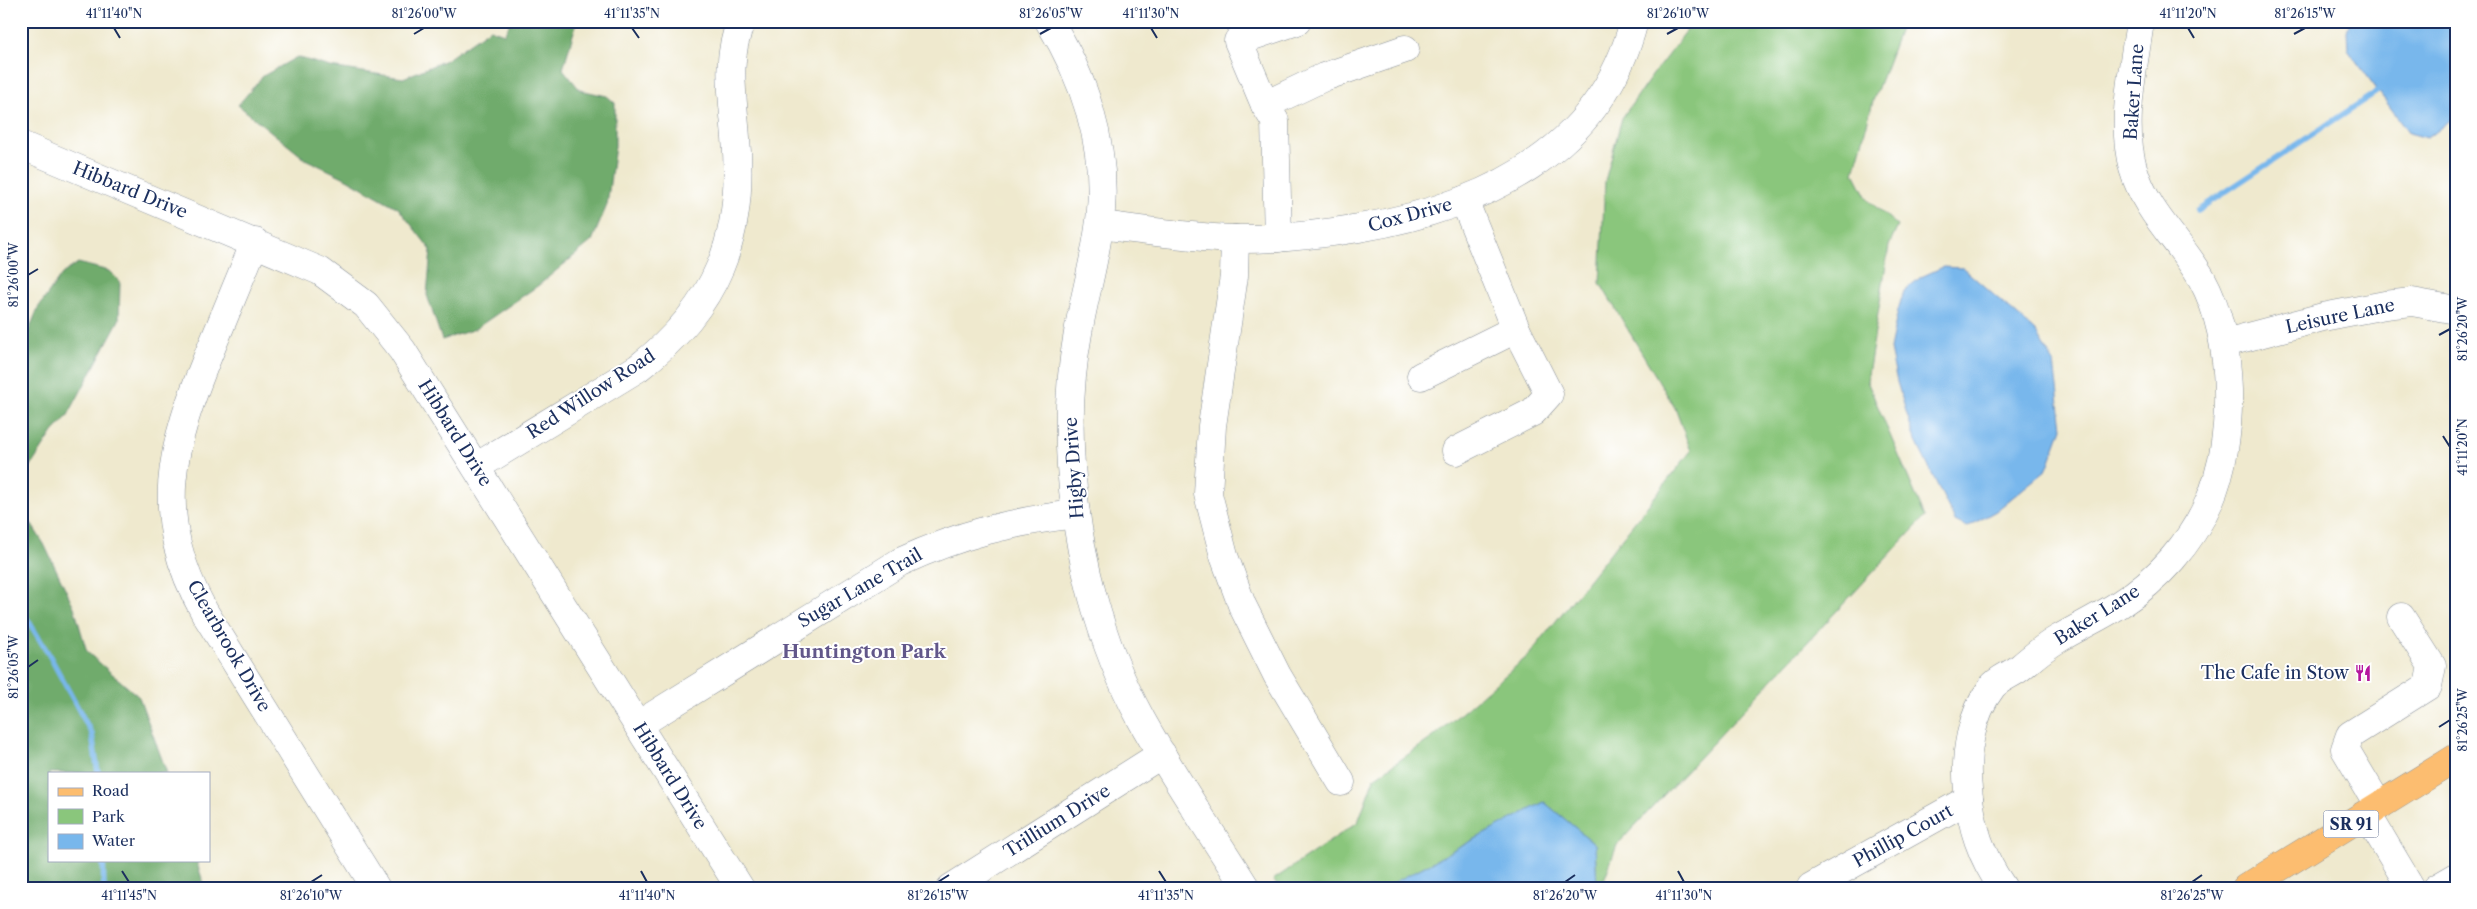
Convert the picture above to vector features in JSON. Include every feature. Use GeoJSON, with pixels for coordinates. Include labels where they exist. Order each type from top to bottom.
{"type":"FeatureCollection","features":[{"type":"Feature","properties":{"kind":"main road","name":"SR 91"},"geometry":{"type":"LineString","coordinates":[[2246,888],[2456,758]]}},
{"type":"Feature","properties":{"kind":"street","name":"Red Willow Road"},"geometry":{"type":"LineString","coordinates":[[476,467],[638,368],[657,353],[686,324],[714,280],[732,236],[737,210],[738,159],[730,74],[741,21]]}},
{"type":"Feature","properties":{"kind":"street","name":"Higby Drive"},"geometry":{"type":"LineString","coordinates":[[1049,21],[1078,74],[1091,114],[1098,149],[1102,187],[1100,225],[1072,366],[1070,420],[1076,514],[1092,593],[1108,645],[1140,718],[1246,888]]}},
{"type":"Feature","properties":{"kind":"street"},"geometry":{"type":"LineString","coordinates":[[1278,238],[1275,121],[1265,105],[1238,41],[1297,21]]}},
{"type":"Feature","properties":{"kind":"street","name":"Cox Drive"},"geometry":{"type":"LineString","coordinates":[[1100,225],[1235,238],[1278,238],[1325,234],[1382,224],[1464,200],[1512,179],[1544,157],[1572,131],[1597,102],[1615,72],[1634,21]]}},
{"type":"Feature","properties":{"kind":"street","name":"Baker Lane"},"geometry":{"type":"LineString","coordinates":[[2003,888],[1980,851],[1971,822],[1966,773],[1968,751],[1982,705],[1994,685],[2019,669],[2056,640],[2100,617],[2145,586],[2182,547],[2198,525],[2210,499],[2224,442],[2227,410],[2225,343],[2217,309],[2202,279],[2142,195],[2132,165],[2128,138],[2129,113],[2140,21]]}},
{"type":"Feature","properties":{"kind":"street"},"geometry":{"type":"LineString","coordinates":[[1265,105],[1324,77],[1406,49]]}},
{"type":"Feature","properties":{"kind":"street","name":"Hibbard Drive"},"geometry":{"type":"LineString","coordinates":[[21,145],[320,271],[366,305],[402,350],[740,888]]}},
{"type":"Feature","properties":{"kind":"street"},"geometry":{"type":"LineString","coordinates":[[1456,451],[1534,412],[1549,394],[1516,329],[1464,200]]}},
{"type":"Feature","properties":{"kind":"street"},"geometry":{"type":"LineString","coordinates":[[1235,238],[1234,276],[1212,426],[1208,494],[1224,556],[1242,605],[1277,675],[1341,782]]}},
{"type":"Feature","properties":{"kind":"street","name":"Clearbrook Drive"},"geometry":{"type":"LineString","coordinates":[[255,242],[198,380],[180,429],[171,488],[174,531],[187,575],[205,613],[376,888]]}},
{"type":"Feature","properties":{"kind":"street","name":"Leisure Lane"},"geometry":{"type":"LineString","coordinates":[[2225,343],[2323,317],[2385,305],[2412,302],[2456,310]]}},
{"type":"Feature","properties":{"kind":"street"},"geometry":{"type":"LineString","coordinates":[[1421,376],[1516,329]]}},
{"type":"Feature","properties":{"kind":"street","name":"Sugar Lane Trail"},"geometry":{"type":"LineString","coordinates":[[638,725],[900,562],[935,546],[995,526],[1076,514]]}},
{"type":"Feature","properties":{"kind":"street"},"geometry":{"type":"LineString","coordinates":[[2401,617],[2432,666],[2428,686],[2350,735],[2345,749],[2411,888]]}},
{"type":"Feature","properties":{"kind":"street","name":"Trillium Drive"},"geometry":{"type":"LineString","coordinates":[[951,888],[1162,754]]}},
{"type":"Feature","properties":{"kind":"street","name":"Phillip Court"},"geometry":{"type":"LineString","coordinates":[[1811,887],[1969,799]]}},
{"type":"Feature","properties":{"kind":"street"},"geometry":{"type":"LineString","coordinates":[[2437,888],[2456,877]]}},
{"type":"Feature","properties":{"kind":"green space"},"geometry":{"type":"Polygon","coordinates":[[[511,21],[577,21],[563,69],[580,90],[607,96],[615,103],[615,146],[607,205],[592,241],[539,285],[475,329],[442,340],[427,295],[431,250],[398,208],[343,177],[305,159],[238,105],[263,76],[297,57],[330,67],[403,78],[446,60],[490,29],[504,34],[511,21]]]}},
{"type":"Feature","properties":{"kind":"green space"},"geometry":{"type":"Polygon","coordinates":[[[1694,21],[1774,24],[1775,21],[1903,21],[1873,101],[1854,173],[1868,200],[1898,226],[1889,246],[1867,381],[1925,517],[1617,845],[1601,888],[1597,888],[1595,844],[1544,802],[1384,888],[1280,888],[1273,880],[1358,822],[1374,778],[1432,738],[1529,655],[1691,451],[1675,408],[1600,283],[1605,181],[1622,118],[1694,21]]]}},
{"type":"Feature","properties":{"kind":"green space"},"geometry":{"type":"Polygon","coordinates":[[[78,263],[109,271],[120,282],[119,320],[67,417],[53,432],[21,481],[21,350],[38,308],[62,274],[78,263]]]}},
{"type":"Feature","properties":{"kind":"green space"},"geometry":{"type":"Polygon","coordinates":[[[21,508],[44,544],[74,607],[87,652],[139,697],[167,772],[48,772],[48,862],[197,862],[205,888],[21,888],[21,508]]]}},
{"type":"Feature","properties":{"kind":"water"},"geometry":{"type":"Polygon","coordinates":[[[2350,21],[2456,21],[2456,116],[2427,138],[2409,133],[2348,50],[2347,31],[2350,21]]]}},
{"type":"Feature","properties":{"kind":"water"},"geometry":{"type":"Polygon","coordinates":[[[1943,267],[1963,268],[2034,330],[2054,363],[2062,428],[2047,469],[1996,511],[1967,527],[1955,521],[1914,437],[1897,382],[1890,349],[1904,291],[1921,277],[1943,267]]]}},
{"type":"Feature","properties":{"kind":"water"},"geometry":{"type":"Polygon","coordinates":[[[1544,802],[1595,844],[1597,888],[1384,888],[1544,802]]]}},
{"type":"Feature","properties":{"kind":"waterway"},"geometry":{"type":"LineString","coordinates":[[2198,210],[2378,91]]}},
{"type":"Feature","properties":{"kind":"waterway"},"geometry":{"type":"LineString","coordinates":[[21,609],[48,653],[92,734],[98,772]]}},
{"type":"Feature","properties":{"kind":"waterway"},"geometry":{"type":"LineString","coordinates":[[103,862],[104,888]]}},
{"type":"Feature","properties":{"kind":"place","name":"The Cafe in Stow"},"geometry":{"type":"Point","coordinates":[2363,673]}},
{"type":"Feature","properties":{"kind":"district","name":"Huntington Park"},"geometry":{"type":"Point","coordinates":[864,651]}}]}
